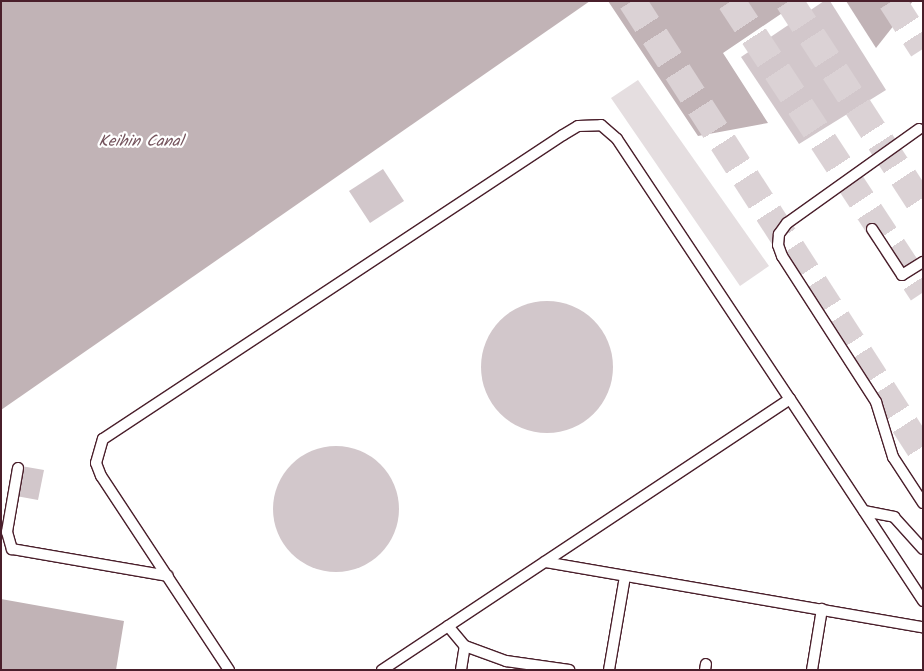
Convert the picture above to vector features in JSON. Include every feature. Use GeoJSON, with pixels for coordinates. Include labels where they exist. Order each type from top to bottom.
{"type":"FeatureCollection","features":[{"type":"Feature","properties":{"kind":"lane"},"geometry":{"type":"LineString","coordinates":[[229,670],[100,476],[96,462],[103,439],[578,126],[601,125],[617,139],[923,601]]}},
{"type":"Feature","properties":{"kind":"lane"},"geometry":{"type":"LineString","coordinates":[[919,129],[786,223],[779,234],[778,245],[782,256],[876,402],[893,457],[923,503]]}},
{"type":"Feature","properties":{"kind":"lane"},"geometry":{"type":"LineString","coordinates":[[872,229],[902,275],[923,262]]}},
{"type":"Feature","properties":{"kind":"lane"},"geometry":{"type":"LineString","coordinates":[[382,670],[790,399]]}},
{"type":"Feature","properties":{"kind":"lane"},"geometry":{"type":"LineString","coordinates":[[18,468],[6,532],[12,549],[168,576]]}},
{"type":"Feature","properties":{"kind":"lane"},"geometry":{"type":"LineString","coordinates":[[864,511],[894,518],[923,549]]}},
{"type":"Feature","properties":{"kind":"lane"},"geometry":{"type":"LineString","coordinates":[[545,562],[923,627]]}},
{"type":"Feature","properties":{"kind":"lane"},"geometry":{"type":"LineString","coordinates":[[609,670],[625,576]]}},
{"type":"Feature","properties":{"kind":"lane"},"geometry":{"type":"LineString","coordinates":[[812,670],[822,609]]}},
{"type":"Feature","properties":{"kind":"lane"},"geometry":{"type":"LineString","coordinates":[[448,626],[465,646],[506,661],[568,670]]}},
{"type":"Feature","properties":{"kind":"lane"},"geometry":{"type":"LineString","coordinates":[[461,670],[465,646]]}},
{"type":"Feature","properties":{"kind":"shaded area"},"geometry":{"type":"Polygon","coordinates":[[[638,80],[769,266],[740,286],[611,98],[638,80]]]}},
{"type":"Feature","properties":{"kind":"water","name":"Keihin Canal"},"geometry":{"type":"Polygon","coordinates":[[[1,1],[590,1],[1,410],[1,1]]]}},
{"type":"Feature","properties":{"kind":"water"},"geometry":{"type":"Polygon","coordinates":[[[608,1],[800,1],[723,53],[768,123],[698,136],[608,1]]]}},
{"type":"Feature","properties":{"kind":"water"},"geometry":{"type":"Polygon","coordinates":[[[846,1],[913,1],[876,48],[846,1]]]}},
{"type":"Feature","properties":{"kind":"water"},"geometry":{"type":"Polygon","coordinates":[[[1,599],[124,621],[116,670],[1,670],[1,599]]]}},
{"type":"Feature","properties":{"kind":"building"},"geometry":{"type":"Polygon","coordinates":[[[824,1],[830,1],[886,90],[799,144],[741,57],[824,1]]]}},
{"type":"Feature","properties":{"kind":"building"},"geometry":{"type":"Polygon","coordinates":[[[383,169],[404,201],[370,223],[349,191],[383,169]]]}},
{"type":"Feature","properties":{"kind":"building"},"geometry":{"type":"Polygon","coordinates":[[[547,301],[560,302],[572,306],[594,320],[608,342],[612,354],[612,380],[608,392],[594,414],[572,428],[560,432],[547,433],[534,432],[522,428],[500,414],[486,392],[482,380],[481,367],[482,354],[486,342],[500,320],[522,306],[534,302],[547,301]]]}},
{"type":"Feature","properties":{"kind":"building"},"geometry":{"type":"Polygon","coordinates":[[[336,446],[360,451],[381,464],[394,485],[399,509],[394,533],[381,554],[360,567],[336,572],[312,567],[291,554],[278,533],[273,509],[278,485],[291,464],[312,451],[336,446]]]}},
{"type":"Feature","properties":{"kind":"building"},"geometry":{"type":"Polygon","coordinates":[[[21,466],[44,470],[38,500],[16,496],[21,466]]]}},
{"type":"Feature","properties":{"kind":"tunnel"},"geometry":{"type":"LineString","coordinates":[[632,1],[923,453]]}},
{"type":"Feature","properties":{"kind":"tunnel"},"geometry":{"type":"LineString","coordinates":[[731,1],[923,293]]}},
{"type":"Feature","properties":{"kind":"tunnel"},"geometry":{"type":"LineString","coordinates":[[789,1],[923,207]]}},
{"type":"Feature","properties":{"kind":"tunnel"},"geometry":{"type":"LineString","coordinates":[[892,1],[923,49]]}}]}
